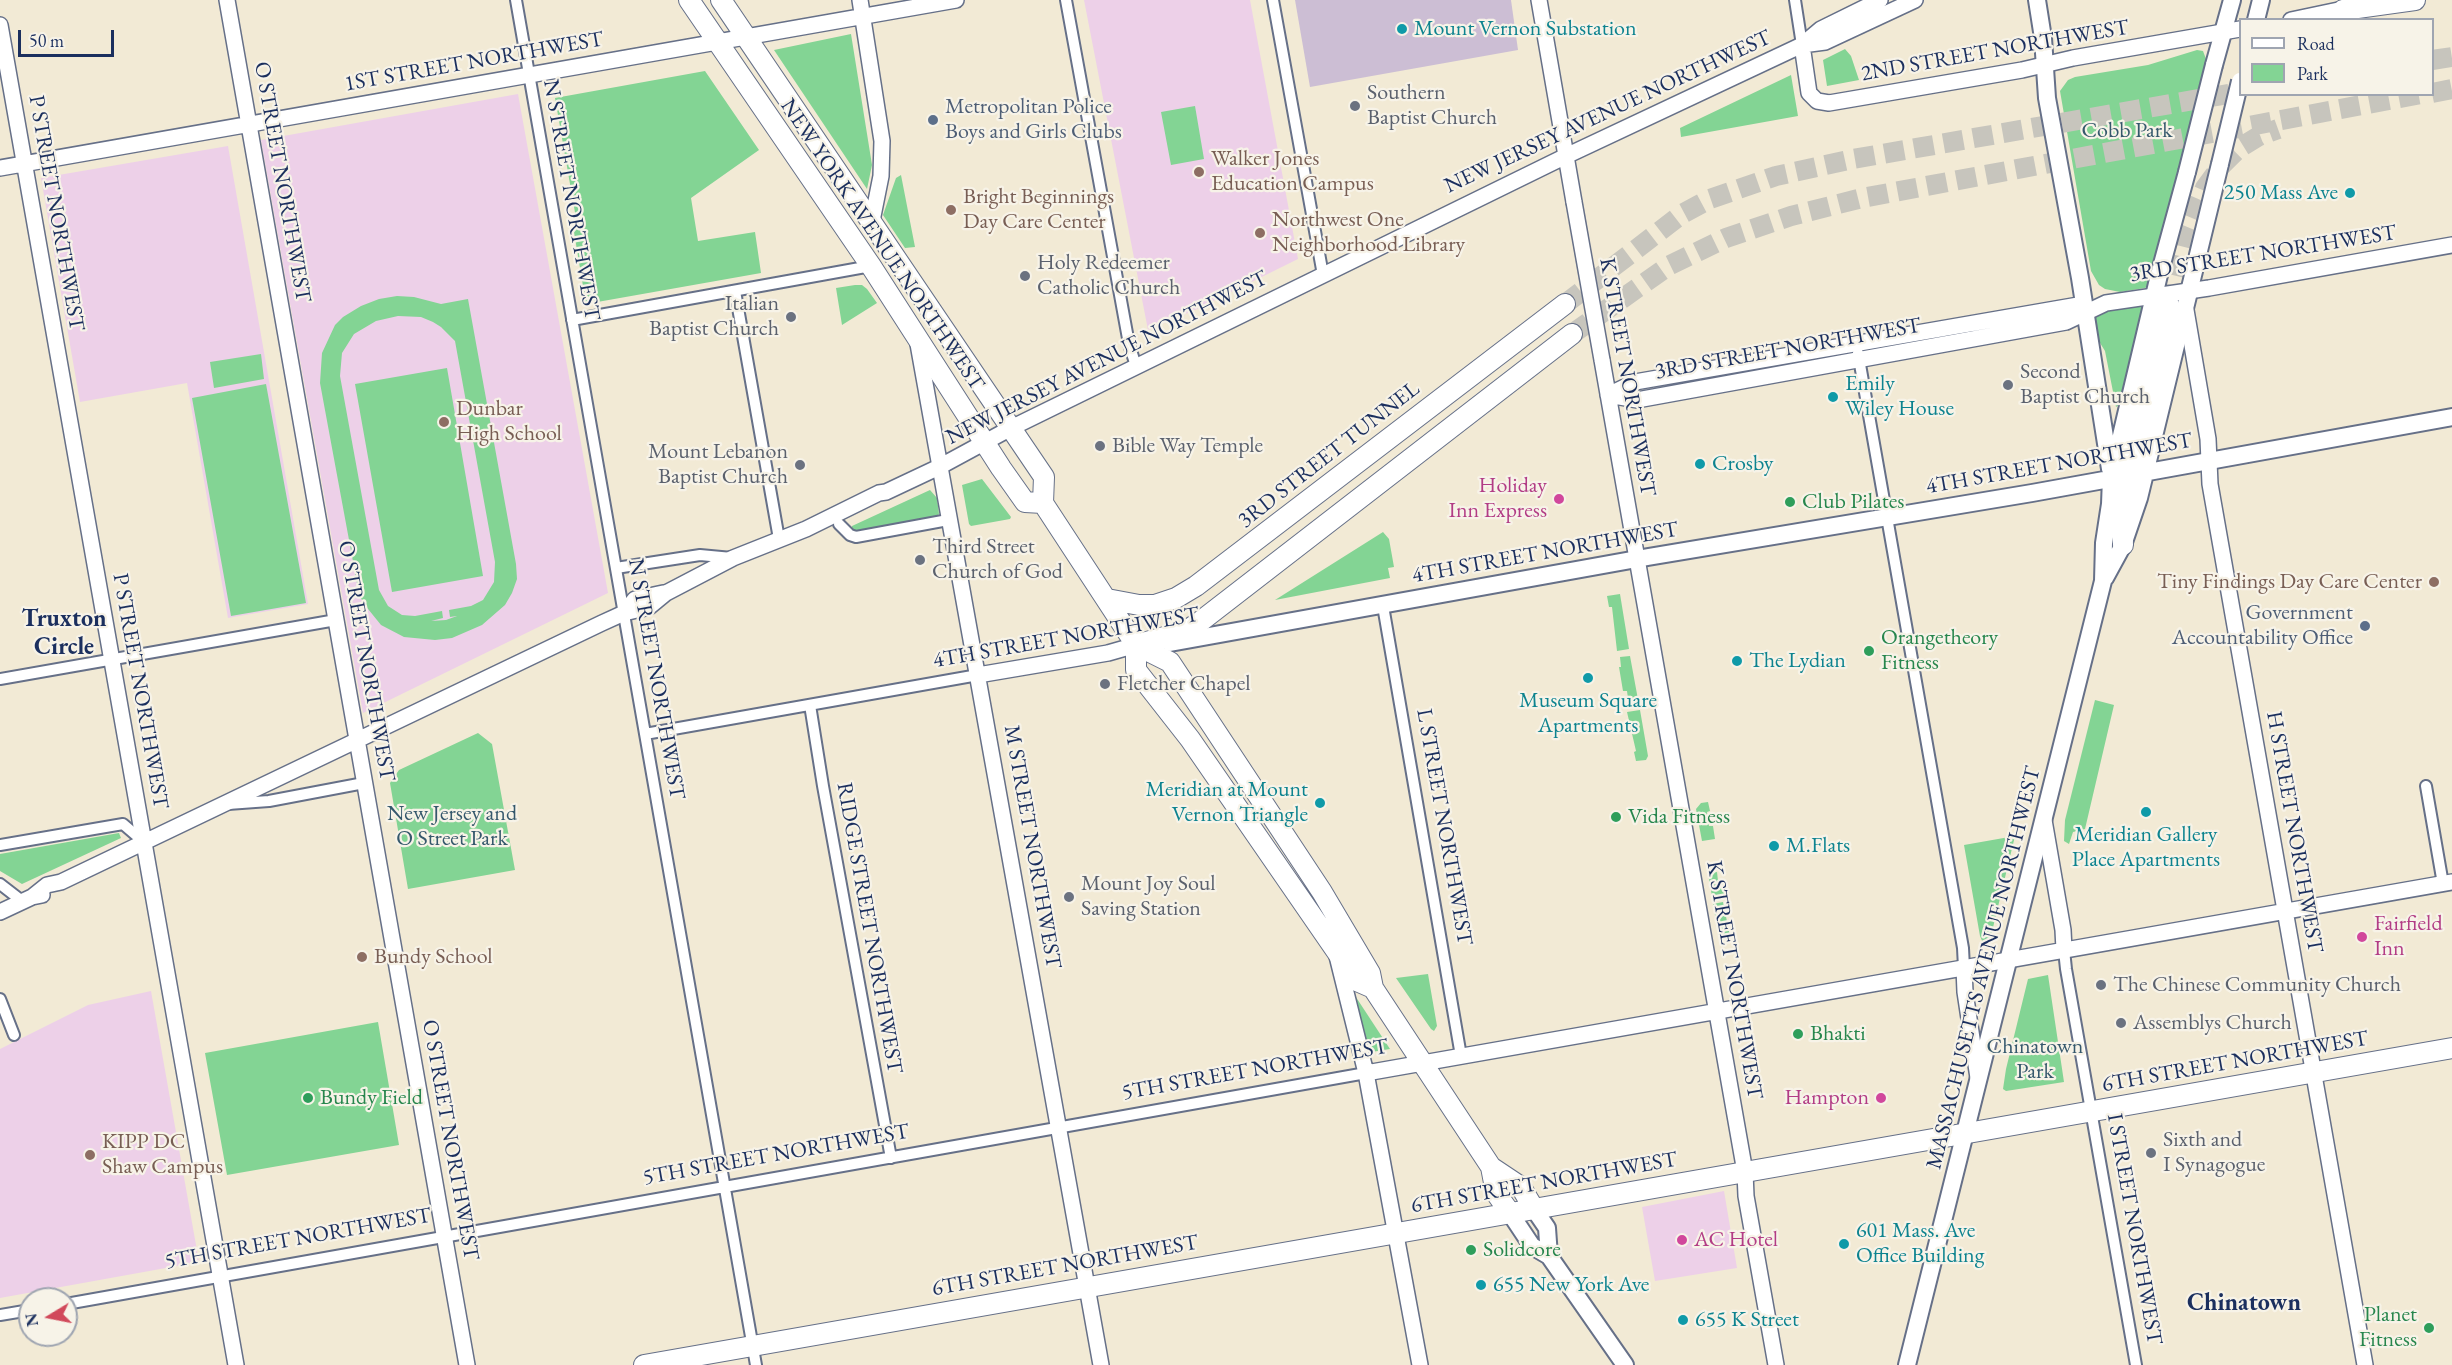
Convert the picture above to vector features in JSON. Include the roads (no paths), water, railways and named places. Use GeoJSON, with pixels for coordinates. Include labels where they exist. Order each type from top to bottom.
{"type":"FeatureCollection","features":[{"type":"Feature","properties":{"kind":"highway","name":"NEW YORK AVENUE NORTHWEST"},"geometry":{"type":"LineString","coordinates":[[689,0],[871,266],[1026,502],[1043,502]]}},
{"type":"Feature","properties":{"kind":"highway","name":"NEW YORK AVENUE NORTHWEST"},"geometry":{"type":"LineString","coordinates":[[721,0],[1044,477],[1043,502],[1136,645],[1170,662],[1322,892],[1370,973],[1373,988],[1422,1064],[1491,1167],[1521,1187],[1534,1209]]}},
{"type":"Feature","properties":{"kind":"highway"},"geometry":{"type":"LineString","coordinates":[[2343,10],[2415,0]]}},
{"type":"Feature","properties":{"kind":"highway"},"geometry":{"type":"LineString","coordinates":[[2123,545],[2122,516],[2128,475],[2175,299]]}},
{"type":"Feature","properties":{"kind":"highway","name":"3RD STREET TUNNEL"},"geometry":{"type":"LineString","coordinates":[[1107,599],[1139,605],[1156,605],[1176,598],[1196,586],[1565,304]]}},
{"type":"Feature","properties":{"kind":"highway"},"geometry":{"type":"LineString","coordinates":[[1136,645],[1186,631],[1201,621],[1572,334]]}},
{"type":"Feature","properties":{"kind":"highway","name":"NEW YORK AVENUE NORTHWEST"},"geometry":{"type":"LineString","coordinates":[[1136,645],[1136,670],[1190,739],[1336,953],[1357,981],[1373,988]]}},
{"type":"Feature","properties":{"kind":"highway","name":"6TH STREET NORTHWEST"},"geometry":{"type":"LineString","coordinates":[[644,1365],[755,1355],[1087,1287],[2452,1048]]}},
{"type":"Feature","properties":{"kind":"highway","name":"NEW YORK AVENUE NORTHWEST"},"geometry":{"type":"LineString","coordinates":[[1491,1167],[1496,1193],[1510,1213]]}},
{"type":"Feature","properties":{"kind":"main road"},"geometry":{"type":"LineString","coordinates":[[2037,0],[2047,99],[2085,308],[2128,475]]}},
{"type":"Feature","properties":{"kind":"main road"},"geometry":{"type":"LineString","coordinates":[[2175,299],[2187,172],[2232,0]]}},
{"type":"Feature","properties":{"kind":"main road"},"geometry":{"type":"LineString","coordinates":[[2256,18],[2261,0]]}},
{"type":"Feature","properties":{"kind":"main road"},"geometry":{"type":"LineString","coordinates":[[2175,299],[2220,164],[2239,89]]}},
{"type":"Feature","properties":{"kind":"main road","name":"4TH STREET NORTHWEST"},"geometry":{"type":"LineString","coordinates":[[1136,645],[1171,643],[2452,417]]}},
{"type":"Feature","properties":{"kind":"main road","name":"MASSACHUSETTS AVENUE NORTHWEST"},"geometry":{"type":"LineString","coordinates":[[1907,1365],[2103,581],[2104,543],[2110,504],[2128,475]]}},
{"type":"Feature","properties":{"kind":"main road","name":"MASSACHUSETTS AVENUE NORTHWEST"},"geometry":{"type":"LineString","coordinates":[[2103,581],[2123,545]]}},
{"type":"Feature","properties":{"kind":"main road","name":"NEW YORK AVENUE NORTHWEST"},"geometry":{"type":"LineString","coordinates":[[1534,1209],[1547,1228],[1549,1256]]}},
{"type":"Feature","properties":{"kind":"main road","name":"NEW YORK AVENUE NORTHWEST"},"geometry":{"type":"LineString","coordinates":[[1510,1213],[1532,1246],[1549,1256],[1625,1365]]}},
{"type":"Feature","properties":{"kind":"street","name":"O STREET NORTHWEST"},"geometry":{"type":"LineString","coordinates":[[227,0],[467,1365]]}},
{"type":"Feature","properties":{"kind":"street","name":"N STREET NORTHWEST"},"geometry":{"type":"LineString","coordinates":[[516,0],[755,1355]]}},
{"type":"Feature","properties":{"kind":"street"},"geometry":{"type":"LineString","coordinates":[[860,0],[882,141],[881,176],[872,221]]}},
{"type":"Feature","properties":{"kind":"street","name":"1ST STREET NORTHWEST"},"geometry":{"type":"LineString","coordinates":[[0,168],[956,0]]}},
{"type":"Feature","properties":{"kind":"street"},"geometry":{"type":"LineString","coordinates":[[1066,0],[1129,344],[1136,366]]}},
{"type":"Feature","properties":{"kind":"street"},"geometry":{"type":"LineString","coordinates":[[1273,0],[1323,275]]}},
{"type":"Feature","properties":{"kind":"street","name":"K STREET NORTHWEST"},"geometry":{"type":"LineString","coordinates":[[1539,0],[1745,1172],[1746,1196],[1776,1365]]}},
{"type":"Feature","properties":{"kind":"street"},"geometry":{"type":"LineString","coordinates":[[1795,0],[1802,45]]}},
{"type":"Feature","properties":{"kind":"street","name":"NEW JERSEY AVENUE NORTHWEST"},"geometry":{"type":"LineString","coordinates":[[0,912],[27,899],[47,885],[61,882],[624,613],[635,600],[666,593],[733,558],[811,527],[879,492],[886,492],[939,467],[1011,428],[1136,366],[1566,156],[1802,45],[1821,29],[1880,0]]}},
{"type":"Feature","properties":{"kind":"street","name":"NEW JERSEY AVENUE NORTHWEST"},"geometry":{"type":"LineString","coordinates":[[1802,45],[1825,42],[1915,0]]}},
{"type":"Feature","properties":{"kind":"street"},"geometry":{"type":"LineString","coordinates":[[2301,18],[2343,10],[2375,0]]}},
{"type":"Feature","properties":{"kind":"street","name":"P STREET NORTHWEST"},"geometry":{"type":"LineString","coordinates":[[0,25],[236,1365]]}},
{"type":"Feature","properties":{"kind":"street","name":"2ND STREET NORTHWEST"},"geometry":{"type":"LineString","coordinates":[[1802,45],[1809,93],[1817,101],[1825,104],[2239,29]]}},
{"type":"Feature","properties":{"kind":"street","name":"3RD STREET NORTHWEST"},"geometry":{"type":"LineString","coordinates":[[1608,395],[1635,382],[2106,303],[2175,299],[2452,245]]}},
{"type":"Feature","properties":{"kind":"street"},"geometry":{"type":"LineString","coordinates":[[572,320],[871,266]]}},
{"type":"Feature","properties":{"kind":"street"},"geometry":{"type":"LineString","coordinates":[[735,291],[779,539]]}},
{"type":"Feature","properties":{"kind":"street","name":"H STREET NORTHWEST"},"geometry":{"type":"LineString","coordinates":[[2175,299],[2208,439],[2210,484],[2365,1365]]}},
{"type":"Feature","properties":{"kind":"street","name":"3RD STREET NORTHWEST"},"geometry":{"type":"LineString","coordinates":[[1608,395],[1637,400],[2066,322],[2085,308]]}},
{"type":"Feature","properties":{"kind":"street","name":"M STREET NORTHWEST"},"geometry":{"type":"LineString","coordinates":[[917,338],[1101,1365]]}},
{"type":"Feature","properties":{"kind":"street"},"geometry":{"type":"LineString","coordinates":[[1856,344],[1963,948],[1965,992],[1979,1080]]}},
{"type":"Feature","properties":{"kind":"street","name":"NEW JERSEY AVENUE NORTHWEST"},"geometry":{"type":"LineString","coordinates":[[733,558],[743,558],[792,545],[884,500],[886,492]]}},
{"type":"Feature","properties":{"kind":"street"},"geometry":{"type":"LineString","coordinates":[[839,524],[850,535],[856,537],[948,520]]}},
{"type":"Feature","properties":{"kind":"street"},"geometry":{"type":"LineString","coordinates":[[616,568],[700,555],[733,558]]}},
{"type":"Feature","properties":{"kind":"street","name":"L STREET NORTHWEST"},"geometry":{"type":"LineString","coordinates":[[1383,606],[1461,1056]]}},
{"type":"Feature","properties":{"kind":"street"},"geometry":{"type":"LineString","coordinates":[[0,679],[336,620]]}},
{"type":"Feature","properties":{"kind":"street","name":"4TH STREET NORTHWEST"},"geometry":{"type":"LineString","coordinates":[[645,734],[1108,653],[1136,645]]}},
{"type":"Feature","properties":{"kind":"street","name":"RIDGE STREET NORTHWEST"},"geometry":{"type":"LineString","coordinates":[[810,705],[891,1158]]}},
{"type":"Feature","properties":{"kind":"street"},"geometry":{"type":"LineString","coordinates":[[222,805],[269,801],[364,783]]}},
{"type":"Feature","properties":{"kind":"street"},"geometry":{"type":"LineString","coordinates":[[2426,786],[2448,883]]}},
{"type":"Feature","properties":{"kind":"street","name":"I STREET NORTHWEST"},"geometry":{"type":"LineString","coordinates":[[2044,817],[2063,930],[2066,969],[2136,1365]]}},
{"type":"Feature","properties":{"kind":"street"},"geometry":{"type":"LineString","coordinates":[[0,846],[123,824],[144,842]]}},
{"type":"Feature","properties":{"kind":"street","name":"5TH STREET NORTHWEST"},"geometry":{"type":"LineString","coordinates":[[78,1302],[444,1235],[725,1188],[2448,883]]}},
{"type":"Feature","properties":{"kind":"street"},"geometry":{"type":"LineString","coordinates":[[0,884],[27,899]]}},
{"type":"Feature","properties":{"kind":"street"},"geometry":{"type":"LineString","coordinates":[[1336,953],[1366,1073],[1420,1365]]}},
{"type":"Feature","properties":{"kind":"street"},"geometry":{"type":"LineString","coordinates":[[0,999],[14,1035]]}},
{"type":"Feature","properties":{"kind":"street"},"geometry":{"type":"LineString","coordinates":[[0,1315],[18,1312]]}},
{"type":"Feature","properties":{"kind":"tunnel"},"geometry":{"type":"LineString","coordinates":[[2434,60],[2452,57]]}},
{"type":"Feature","properties":{"kind":"tunnel"},"geometry":{"type":"LineString","coordinates":[[2434,93],[2452,89]]}},
{"type":"Feature","properties":{"kind":"tunnel"},"geometry":{"type":"LineString","coordinates":[[1565,304],[1682,214],[1710,199],[1776,176],[1853,159],[2239,92]]}},
{"type":"Feature","properties":{"kind":"tunnel"},"geometry":{"type":"LineString","coordinates":[[1572,334],[1670,265],[1726,238],[1791,216],[1862,198],[2410,96]]}},
{"type":"Feature","properties":{"kind":"tunnel"},"geometry":{"type":"LineString","coordinates":[[2169,305],[2188,228],[2205,188],[2221,166],[2238,149],[2259,136],[2278,129]]}},
{"type":"Feature","properties":{"kind":"place","name":"Mount Vernon Substation"},"geometry":{"type":"Point","coordinates":[1402,29]}},
{"type":"Feature","properties":{"kind":"place","name":"Southern Baptist Church"},"geometry":{"type":"Point","coordinates":[1355,106]}},
{"type":"Feature","properties":{"kind":"place","name":"Metropolitan Police Boys and Girls Clubs"},"geometry":{"type":"Point","coordinates":[933,120]}},
{"type":"Feature","properties":{"kind":"place","name":"Walker Jones Education Campus"},"geometry":{"type":"Point","coordinates":[1199,172]}},
{"type":"Feature","properties":{"kind":"place","name":"250 Mass Ave"},"geometry":{"type":"Point","coordinates":[2350,193]}},
{"type":"Feature","properties":{"kind":"place","name":"Bright Beginnings Day Care Center"},"geometry":{"type":"Point","coordinates":[951,210]}},
{"type":"Feature","properties":{"kind":"place","name":"Northwest One Neighborhood Library"},"geometry":{"type":"Point","coordinates":[1260,233]}},
{"type":"Feature","properties":{"kind":"place","name":"Holy Redeemer Catholic Church"},"geometry":{"type":"Point","coordinates":[1025,276]}},
{"type":"Feature","properties":{"kind":"place","name":"Italian Baptist Church"},"geometry":{"type":"Point","coordinates":[791,317]}},
{"type":"Feature","properties":{"kind":"place","name":"Second Baptist Church"},"geometry":{"type":"Point","coordinates":[2008,385]}},
{"type":"Feature","properties":{"kind":"place","name":"Emily Wiley House"},"geometry":{"type":"Point","coordinates":[1833,397]}},
{"type":"Feature","properties":{"kind":"place","name":"Dunbar High School"},"geometry":{"type":"Point","coordinates":[444,422]}},
{"type":"Feature","properties":{"kind":"place","name":"Bible Way Temple"},"geometry":{"type":"Point","coordinates":[1100,446]}},
{"type":"Feature","properties":{"kind":"place","name":"Crosby"},"geometry":{"type":"Point","coordinates":[1700,464]}},
{"type":"Feature","properties":{"kind":"place","name":"Mount Lebanon Baptist Church"},"geometry":{"type":"Point","coordinates":[800,465]}},
{"type":"Feature","properties":{"kind":"place","name":"Holiday Inn Express"},"geometry":{"type":"Point","coordinates":[1559,499]}},
{"type":"Feature","properties":{"kind":"place","name":"Club Pilates"},"geometry":{"type":"Point","coordinates":[1790,502]}},
{"type":"Feature","properties":{"kind":"place","name":"Third Street Church of God"},"geometry":{"type":"Point","coordinates":[920,560]}},
{"type":"Feature","properties":{"kind":"place","name":"Tiny Findings Day Care Center"},"geometry":{"type":"Point","coordinates":[2434,582]}},
{"type":"Feature","properties":{"kind":"place","name":"Government Accountability Office"},"geometry":{"type":"Point","coordinates":[2365,626]}},
{"type":"Feature","properties":{"kind":"place","name":"Orangetheory Fitness"},"geometry":{"type":"Point","coordinates":[1869,651]}},
{"type":"Feature","properties":{"kind":"place","name":"The Lydian"},"geometry":{"type":"Point","coordinates":[1737,661]}},
{"type":"Feature","properties":{"kind":"place","name":"Museum Square Apartments"},"geometry":{"type":"Point","coordinates":[1588,678]}},
{"type":"Feature","properties":{"kind":"place","name":"Fletcher Chapel"},"geometry":{"type":"Point","coordinates":[1105,684]}},
{"type":"Feature","properties":{"kind":"place","name":"Meridian at Mount Vernon Triangle"},"geometry":{"type":"Point","coordinates":[1320,803]}},
{"type":"Feature","properties":{"kind":"place","name":"Meridian Gallery Place Apartments"},"geometry":{"type":"Point","coordinates":[2146,812]}},
{"type":"Feature","properties":{"kind":"place","name":"Vida Fitness"},"geometry":{"type":"Point","coordinates":[1616,817]}},
{"type":"Feature","properties":{"kind":"place","name":"M.Flats"},"geometry":{"type":"Point","coordinates":[1774,846]}},
{"type":"Feature","properties":{"kind":"place","name":"Mount Joy Soul Saving Station"},"geometry":{"type":"Point","coordinates":[1069,897]}},
{"type":"Feature","properties":{"kind":"place","name":"Fairfield Inn"},"geometry":{"type":"Point","coordinates":[2362,937]}},
{"type":"Feature","properties":{"kind":"place","name":"Bundy School"},"geometry":{"type":"Point","coordinates":[362,957]}},
{"type":"Feature","properties":{"kind":"place","name":"The Chinese Community Church"},"geometry":{"type":"Point","coordinates":[2101,985]}},
{"type":"Feature","properties":{"kind":"place","name":"Assemblys Church"},"geometry":{"type":"Point","coordinates":[2121,1023]}},
{"type":"Feature","properties":{"kind":"place","name":"Bhakti"},"geometry":{"type":"Point","coordinates":[1798,1034]}},
{"type":"Feature","properties":{"kind":"place","name":"Bundy Field"},"geometry":{"type":"Point","coordinates":[308,1098]}},
{"type":"Feature","properties":{"kind":"place","name":"Hampton"},"geometry":{"type":"Point","coordinates":[1881,1098]}},
{"type":"Feature","properties":{"kind":"place","name":"Sixth and I Synagogue"},"geometry":{"type":"Point","coordinates":[2151,1153]}},
{"type":"Feature","properties":{"kind":"place","name":"KIPP DC Shaw Campus"},"geometry":{"type":"Point","coordinates":[90,1155]}},
{"type":"Feature","properties":{"kind":"place","name":"AC Hotel"},"geometry":{"type":"Point","coordinates":[1682,1240]}},
{"type":"Feature","properties":{"kind":"place","name":"601 Mass. Ave Office Building"},"geometry":{"type":"Point","coordinates":[1844,1244]}},
{"type":"Feature","properties":{"kind":"place","name":"Solidcore"},"geometry":{"type":"Point","coordinates":[1471,1250]}},
{"type":"Feature","properties":{"kind":"place","name":"655 New York Ave"},"geometry":{"type":"Point","coordinates":[1481,1285]}},
{"type":"Feature","properties":{"kind":"place","name":"655 K Street"},"geometry":{"type":"Point","coordinates":[1683,1320]}},
{"type":"Feature","properties":{"kind":"place","name":"Planet Fitness"},"geometry":{"type":"Point","coordinates":[2429,1328]}},
{"type":"Feature","properties":{"kind":"district","name":"Truxton Circle"},"geometry":{"type":"Point","coordinates":[64,633]}},
{"type":"Feature","properties":{"kind":"district","name":"Chinatown"},"geometry":{"type":"Point","coordinates":[2244,1303]}},
{"type":"Feature","properties":{"kind":"park label","name":"Cobb Park"},"geometry":{"type":"Point","coordinates":[2127,131]}},
{"type":"Feature","properties":{"kind":"park label","name":"New Jersey and O Street Park"},"geometry":{"type":"Point","coordinates":[452,826]}},
{"type":"Feature","properties":{"kind":"park label","name":"Chinatown Park"},"geometry":{"type":"Point","coordinates":[2035,1060]}}]}
